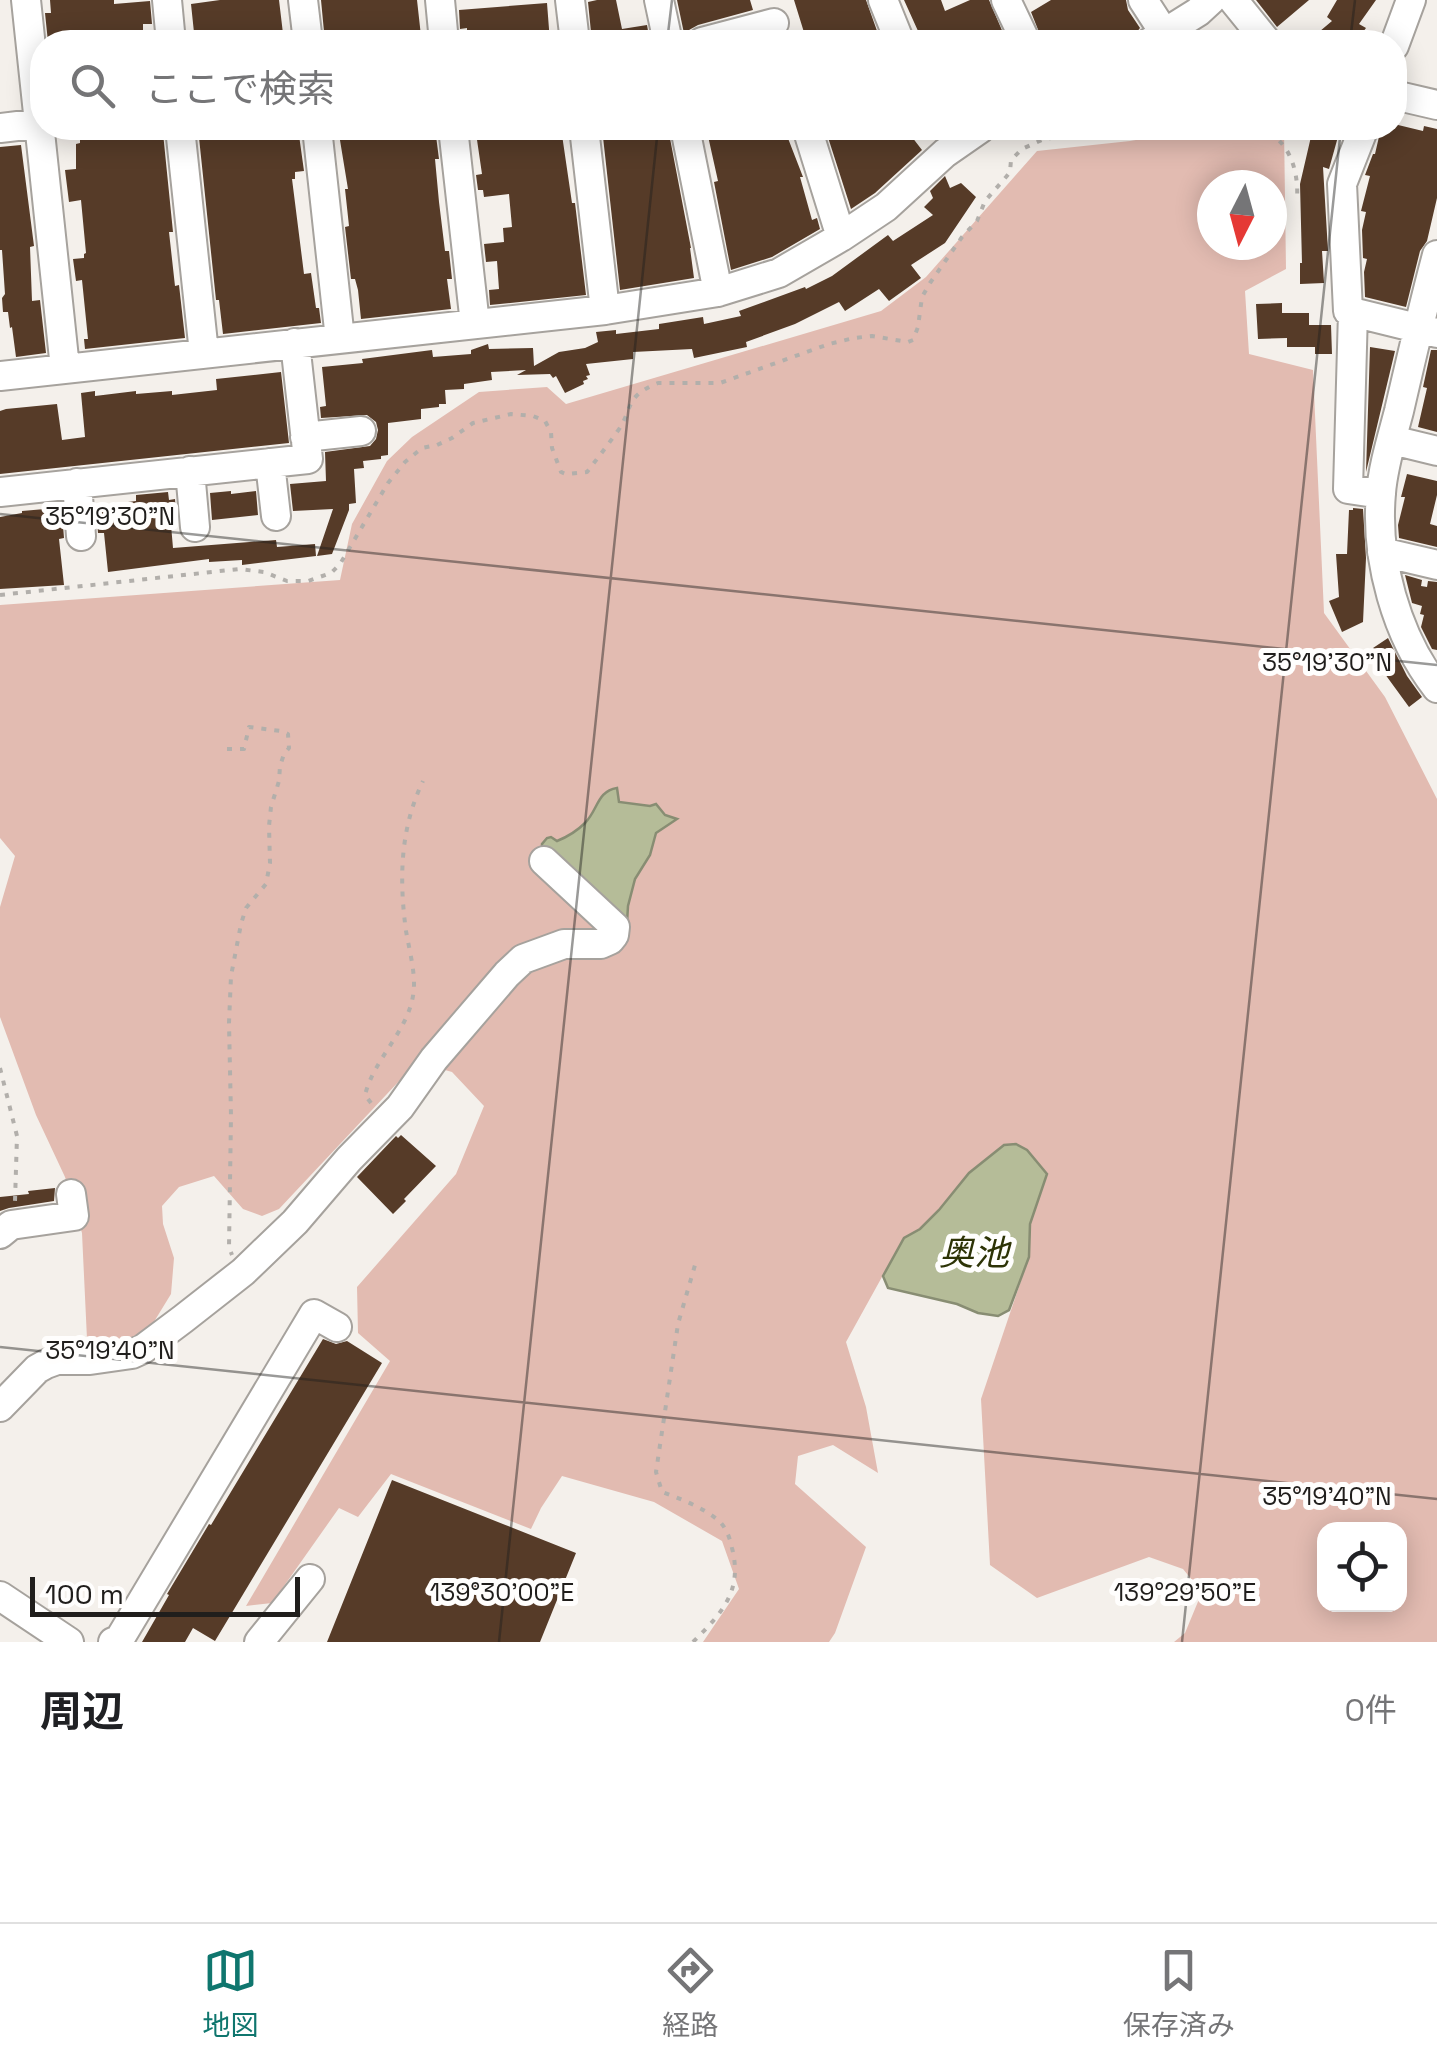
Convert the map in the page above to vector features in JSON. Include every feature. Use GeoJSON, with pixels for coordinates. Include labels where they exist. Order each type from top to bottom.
{"type":"FeatureCollection","features":[{"type":"Feature","properties":{"kind":"street"},"geometry":{"type":"LineString","coordinates":[[26,0],[30,33]]}},
{"type":"Feature","properties":{"kind":"street"},"geometry":{"type":"LineString","coordinates":[[167,0],[171,30]]}},
{"type":"Feature","properties":{"kind":"street"},"geometry":{"type":"LineString","coordinates":[[303,0],[307,30]]}},
{"type":"Feature","properties":{"kind":"street"},"geometry":{"type":"LineString","coordinates":[[440,0],[443,30]]}},
{"type":"Feature","properties":{"kind":"street"},"geometry":{"type":"LineString","coordinates":[[570,0],[574,30]]}},
{"type":"Feature","properties":{"kind":"street"},"geometry":{"type":"LineString","coordinates":[[660,0],[666,30]]}},
{"type":"Feature","properties":{"kind":"street"},"geometry":{"type":"LineString","coordinates":[[883,0],[895,30]]}},
{"type":"Feature","properties":{"kind":"street"},"geometry":{"type":"LineString","coordinates":[[1006,0],[1020,30]]}},
{"type":"Feature","properties":{"kind":"street"},"geometry":{"type":"LineString","coordinates":[[1143,0],[1155,30]]}},
{"type":"Feature","properties":{"kind":"street"},"geometry":{"type":"LineString","coordinates":[[1170,30],[1211,0]]}},
{"type":"Feature","properties":{"kind":"street"},"geometry":{"type":"LineString","coordinates":[[1233,0],[1258,30]]}},
{"type":"Feature","properties":{"kind":"street"},"geometry":{"type":"LineString","coordinates":[[1400,30],[1411,0]]}},
{"type":"Feature","properties":{"kind":"street"},"geometry":{"type":"LineString","coordinates":[[745,30],[774,22]]}},
{"type":"Feature","properties":{"kind":"street"},"geometry":{"type":"LineString","coordinates":[[1407,98],[1437,105]]}},
{"type":"Feature","properties":{"kind":"street"},"geometry":{"type":"LineString","coordinates":[[0,128],[30,124]]}},
{"type":"Feature","properties":{"kind":"street"},"geometry":{"type":"LineString","coordinates":[[43,140],[65,368]]}},
{"type":"Feature","properties":{"kind":"street"},"geometry":{"type":"LineString","coordinates":[[181,140],[204,353]]}},
{"type":"Feature","properties":{"kind":"street"},"geometry":{"type":"LineString","coordinates":[[319,140],[340,338]]}},
{"type":"Feature","properties":{"kind":"street"},"geometry":{"type":"LineString","coordinates":[[455,140],[475,324]]}},
{"type":"Feature","properties":{"kind":"street"},"geometry":{"type":"LineString","coordinates":[[585,140],[604,310]]}},
{"type":"Feature","properties":{"kind":"street"},"geometry":{"type":"LineString","coordinates":[[687,140],[718,292]]}},
{"type":"Feature","properties":{"kind":"street"},"geometry":{"type":"LineString","coordinates":[[811,140],[841,238]]}},
{"type":"Feature","properties":{"kind":"street"},"geometry":{"type":"LineString","coordinates":[[0,376],[604,310],[718,292],[779,273],[841,238],[886,207],[940,140]]}},
{"type":"Feature","properties":{"kind":"street"},"geometry":{"type":"LineString","coordinates":[[1359,140],[1342,184],[1348,311],[1427,331]]}},
{"type":"Feature","properties":{"kind":"street"},"geometry":{"type":"LineString","coordinates":[[1433,678],[1405,635],[1389,590],[1382,552],[1381,494],[1392,440],[1427,331],[1437,255]]}},
{"type":"Feature","properties":{"kind":"street"},"geometry":{"type":"LineString","coordinates":[[1353,312],[1348,488],[1381,494]]}},
{"type":"Feature","properties":{"kind":"street"},"geometry":{"type":"LineString","coordinates":[[0,492],[308,459],[295,343]]}},
{"type":"Feature","properties":{"kind":"street"},"geometry":{"type":"LineString","coordinates":[[306,436],[361,431]]}},
{"type":"Feature","properties":{"kind":"street"},"geometry":{"type":"LineString","coordinates":[[1392,440],[1437,451]]}},
{"type":"Feature","properties":{"kind":"street"},"geometry":{"type":"LineString","coordinates":[[270,462],[276,516]]}},
{"type":"Feature","properties":{"kind":"street"},"geometry":{"type":"LineString","coordinates":[[190,471],[195,527]]}},
{"type":"Feature","properties":{"kind":"street"},"geometry":{"type":"LineString","coordinates":[[77,484],[82,536]]}},
{"type":"Feature","properties":{"kind":"street"},"geometry":{"type":"LineString","coordinates":[[1382,552],[1437,565]]}},
{"type":"Feature","properties":{"kind":"street"},"geometry":{"type":"LineString","coordinates":[[0,1407],[46,1364],[132,1354],[143,1349],[243,1272],[295,1222],[400,1108],[434,1059],[522,959],[564,944],[602,944],[610,940],[615,928],[544,862]]}},
{"type":"Feature","properties":{"kind":"street"},"geometry":{"type":"LineString","coordinates":[[9,1229],[74,1216],[71,1194]]}},
{"type":"Feature","properties":{"kind":"street"},"geometry":{"type":"LineString","coordinates":[[112,1642],[119,1640],[314,1314],[337,1327]]}},
{"type":"Feature","properties":{"kind":"street"},"geometry":{"type":"LineString","coordinates":[[259,1642],[310,1580]]}},
{"type":"Feature","properties":{"kind":"street"},"geometry":{"type":"LineString","coordinates":[[0,1596],[69,1642]]}},
{"type":"Feature","properties":{"kind":"path"},"geometry":{"type":"LineString","coordinates":[[0,595],[239,569],[264,572],[287,581],[308,581],[331,573],[340,564],[388,483],[415,452],[452,438],[473,423],[511,414],[545,421],[560,472],[587,472],[623,423],[628,404],[649,386],[720,383],[854,338],[913,340],[922,297],[930,282],[977,221],[985,201],[1010,172],[1012,160],[1022,149],[1042,140]]}},
{"type":"Feature","properties":{"kind":"path"},"geometry":{"type":"LineString","coordinates":[[1278,140],[1298,177],[1297,199]]}},
{"type":"Feature","properties":{"kind":"path"},"geometry":{"type":"LineString","coordinates":[[227,749],[244,749],[249,726],[281,730],[290,740],[272,807],[266,884],[246,908],[230,976],[228,1247],[243,1272]]}},
{"type":"Feature","properties":{"kind":"path"},"geometry":{"type":"LineString","coordinates":[[385,1122],[365,1095],[370,1076],[410,1010],[414,985],[402,901],[402,866],[406,830],[423,781]]}},
{"type":"Feature","properties":{"kind":"path"},"geometry":{"type":"LineString","coordinates":[[0,1068],[17,1136],[9,1229]]}},
{"type":"Feature","properties":{"kind":"path"},"geometry":{"type":"LineString","coordinates":[[692,1642],[728,1603],[738,1568],[730,1538],[720,1522],[690,1503],[662,1492],[656,1472],[678,1324],[694,1266]]}},
{"type":"Feature","properties":{"kind":"shaded area"},"geometry":{"type":"Polygon","coordinates":[[[1136,140],[1284,140],[1285,170],[1197,170],[1197,260],[1286,260],[1286,269],[1245,291],[1249,354],[1313,370],[1324,613],[1385,697],[1437,799],[1437,1642],[1174,1642],[1185,1633],[1202,1592],[1183,1569],[1149,1557],[1037,1598],[990,1565],[981,1399],[1029,1257],[1030,1224],[1047,1174],[950,1196],[920,1229],[903,1239],[846,1342],[866,1407],[878,1473],[833,1445],[798,1456],[795,1484],[866,1547],[829,1642],[703,1642],[739,1589],[722,1541],[654,1502],[562,1476],[531,1529],[391,1474],[358,1517],[339,1508],[272,1603],[246,1606],[390,1361],[358,1333],[357,1287],[456,1174],[484,1106],[452,1072],[417,1062],[279,1209],[262,1216],[243,1209],[214,1176],[179,1187],[162,1206],[163,1224],[174,1258],[171,1294],[152,1325],[123,1349],[96,1351],[87,1339],[82,1233],[65,1177],[36,1115],[0,1017],[0,907],[15,856],[0,838],[0,605],[340,580],[352,524],[387,461],[412,437],[479,392],[547,387],[566,404],[881,311],[926,277],[1037,151],[1136,140]]]}},
{"type":"Feature","properties":{"kind":"water"},"geometry":{"type":"Polygon","coordinates":[[[617,788],[619,802],[656,804],[665,815],[677,819],[656,833],[650,855],[635,879],[627,923],[542,851],[547,838],[557,841],[575,831],[605,793],[617,788]]]}},
{"type":"Feature","properties":{"kind":"water","name":"奥池"},"geometry":{"type":"Polygon","coordinates":[[[1016,1144],[1027,1150],[1047,1174],[1030,1224],[1029,1257],[1009,1310],[998,1316],[978,1313],[957,1304],[888,1288],[883,1276],[904,1238],[939,1210],[969,1173],[1004,1145],[1016,1144]]]}},
{"type":"Feature","properties":{"kind":"building"},"geometry":{"type":"Polygon","coordinates":[[[50,0],[114,0],[114,4],[150,1],[152,24],[143,24],[143,30],[47,30],[45,13],[51,13],[50,0]]]}},
{"type":"Feature","properties":{"kind":"building"},"geometry":{"type":"Polygon","coordinates":[[[279,0],[283,30],[194,30],[191,4],[279,0]]]}},
{"type":"Feature","properties":{"kind":"building"},"geometry":{"type":"Polygon","coordinates":[[[321,0],[417,0],[420,30],[324,30],[321,0]]]}},
{"type":"Feature","properties":{"kind":"building"},"geometry":{"type":"Polygon","coordinates":[[[616,0],[622,29],[647,25],[648,30],[591,30],[588,2],[616,0]]]}},
{"type":"Feature","properties":{"kind":"building"},"geometry":{"type":"Polygon","coordinates":[[[677,0],[750,0],[753,10],[683,30],[677,0]]]}},
{"type":"Feature","properties":{"kind":"building"},"geometry":{"type":"Polygon","coordinates":[[[794,0],[866,0],[877,30],[803,30],[794,0]]]}},
{"type":"Feature","properties":{"kind":"building"},"geometry":{"type":"Polygon","coordinates":[[[904,0],[941,0],[945,11],[970,0],[989,0],[1002,30],[918,30],[904,0]]]}},
{"type":"Feature","properties":{"kind":"building"},"geometry":{"type":"Polygon","coordinates":[[[1051,0],[1126,0],[1140,28],[1038,30],[1031,12],[1051,0]]]}},
{"type":"Feature","properties":{"kind":"building"},"geometry":{"type":"Polygon","coordinates":[[[1256,0],[1309,0],[1277,27],[1256,0]]]}},
{"type":"Feature","properties":{"kind":"building"},"geometry":{"type":"Polygon","coordinates":[[[1337,0],[1376,0],[1359,24],[1364,30],[1321,30],[1332,21],[1327,17],[1337,0]]]}},
{"type":"Feature","properties":{"kind":"building"},"geometry":{"type":"Polygon","coordinates":[[[547,3],[549,30],[460,29],[459,10],[547,3]]]}},
{"type":"Feature","properties":{"kind":"building"},"geometry":{"type":"Polygon","coordinates":[[[1407,127],[1437,129],[1437,198],[1406,307],[1365,297],[1367,259],[1363,258],[1362,230],[1366,212],[1361,211],[1370,176],[1365,175],[1378,140],[1407,140],[1407,127]]]}},
{"type":"Feature","properties":{"kind":"building"},"geometry":{"type":"Polygon","coordinates":[[[164,140],[173,232],[169,232],[185,338],[85,349],[84,339],[88,339],[82,280],[76,281],[73,259],[84,258],[86,253],[81,200],[69,202],[65,170],[76,169],[76,144],[164,140]]]}},
{"type":"Feature","properties":{"kind":"building"},"geometry":{"type":"Polygon","coordinates":[[[199,140],[300,140],[304,171],[295,172],[292,179],[304,274],[311,273],[321,323],[223,334],[199,140]]]}},
{"type":"Feature","properties":{"kind":"building"},"geometry":{"type":"Polygon","coordinates":[[[340,140],[437,140],[439,202],[452,279],[447,279],[451,309],[361,319],[345,227],[349,226],[340,140]]]}},
{"type":"Feature","properties":{"kind":"building"},"geometry":{"type":"Polygon","coordinates":[[[477,140],[563,140],[586,295],[490,305],[489,290],[499,289],[497,261],[486,262],[484,244],[504,242],[503,228],[512,227],[509,194],[484,197],[483,190],[478,190],[476,175],[482,174],[477,140]]]}},
{"type":"Feature","properties":{"kind":"building"},"geometry":{"type":"Polygon","coordinates":[[[603,140],[670,140],[694,278],[620,290],[603,140]]]}},
{"type":"Feature","properties":{"kind":"building"},"geometry":{"type":"Polygon","coordinates":[[[709,140],[789,140],[803,177],[812,220],[817,218],[820,229],[772,257],[731,270],[714,182],[718,181],[709,140]]]}},
{"type":"Feature","properties":{"kind":"building"},"geometry":{"type":"Polygon","coordinates":[[[829,140],[914,140],[922,150],[875,193],[851,209],[829,140]]]}},
{"type":"Feature","properties":{"kind":"building"},"geometry":{"type":"Polygon","coordinates":[[[1310,140],[1337,140],[1329,169],[1323,167],[1328,251],[1322,251],[1324,283],[1300,284],[1300,184],[1310,140]]]}},
{"type":"Feature","properties":{"kind":"building"},"geometry":{"type":"Polygon","coordinates":[[[21,145],[34,246],[30,247],[32,301],[40,300],[46,353],[16,357],[8,312],[3,312],[0,147],[21,145]]]}},
{"type":"Feature","properties":{"kind":"building"},"geometry":{"type":"Polygon","coordinates":[[[945,176],[950,188],[961,183],[976,197],[945,243],[911,265],[921,278],[889,301],[879,289],[845,311],[839,302],[746,342],[747,347],[694,358],[692,349],[633,352],[633,359],[586,364],[588,379],[565,393],[556,376],[517,375],[526,370],[491,372],[492,380],[445,390],[446,404],[421,409],[421,419],[388,423],[388,455],[363,461],[364,468],[354,469],[356,503],[349,504],[332,554],[317,556],[333,509],[293,511],[290,484],[326,481],[325,452],[370,446],[378,430],[376,422],[367,415],[321,418],[320,407],[326,406],[322,367],[432,350],[433,357],[471,354],[471,350],[488,344],[489,349],[533,348],[534,366],[559,352],[598,342],[596,332],[616,330],[616,334],[659,329],[659,324],[703,317],[704,324],[741,316],[739,311],[806,289],[832,276],[888,235],[893,241],[933,215],[924,207],[933,198],[930,191],[945,176]]]}},
{"type":"Feature","properties":{"kind":"building"},"geometry":{"type":"Polygon","coordinates":[[[1282,303],[1282,313],[1309,313],[1309,325],[1331,325],[1332,354],[1315,354],[1315,347],[1287,347],[1287,338],[1258,339],[1256,304],[1282,303]]]}},
{"type":"Feature","properties":{"kind":"building"},"geometry":{"type":"Polygon","coordinates":[[[1370,347],[1395,351],[1366,472],[1370,347]]]}},
{"type":"Feature","properties":{"kind":"building"},"geometry":{"type":"Polygon","coordinates":[[[1431,350],[1437,350],[1437,432],[1418,427],[1431,350]]]}},
{"type":"Feature","properties":{"kind":"building"},"geometry":{"type":"Polygon","coordinates":[[[281,372],[289,443],[0,474],[0,411],[57,404],[62,440],[85,437],[81,393],[95,391],[95,396],[172,391],[172,395],[217,390],[216,379],[281,372]]]}},
{"type":"Feature","properties":{"kind":"building"},"geometry":{"type":"Polygon","coordinates":[[[1407,474],[1437,481],[1430,524],[1437,526],[1437,547],[1399,538],[1405,497],[1401,497],[1407,474]]]}},
{"type":"Feature","properties":{"kind":"building"},"geometry":{"type":"Polygon","coordinates":[[[256,491],[258,515],[212,520],[210,493],[256,491]]]}},
{"type":"Feature","properties":{"kind":"building"},"geometry":{"type":"Polygon","coordinates":[[[168,492],[169,500],[175,499],[177,524],[171,525],[173,548],[276,540],[277,547],[315,544],[316,556],[242,565],[242,560],[209,559],[108,572],[104,533],[98,533],[96,506],[136,501],[136,495],[168,492]]]}},
{"type":"Feature","properties":{"kind":"building"},"geometry":{"type":"Polygon","coordinates":[[[58,503],[64,538],[59,539],[64,585],[0,589],[0,517],[58,503]]]}},
{"type":"Feature","properties":{"kind":"building"},"geometry":{"type":"Polygon","coordinates":[[[1363,509],[1363,622],[1342,632],[1329,601],[1339,597],[1336,554],[1347,554],[1349,510],[1363,509]]]}},
{"type":"Feature","properties":{"kind":"building"},"geometry":{"type":"Polygon","coordinates":[[[1405,575],[1422,580],[1421,586],[1427,587],[1428,581],[1437,582],[1437,650],[1432,649],[1421,627],[1422,606],[1412,603],[1405,575]]]}},
{"type":"Feature","properties":{"kind":"building"},"geometry":{"type":"Polygon","coordinates":[[[1388,638],[1422,697],[1409,707],[1367,652],[1388,638]]]}},
{"type":"Feature","properties":{"kind":"building"},"geometry":{"type":"Polygon","coordinates":[[[401,1135],[436,1166],[393,1214],[357,1177],[401,1135]]]}},
{"type":"Feature","properties":{"kind":"building"},"geometry":{"type":"Polygon","coordinates":[[[55,1188],[54,1201],[0,1211],[0,1197],[55,1188]]]}},
{"type":"Feature","properties":{"kind":"building"},"geometry":{"type":"Polygon","coordinates":[[[323,1339],[336,1344],[347,1341],[382,1363],[215,1641],[193,1628],[185,1642],[142,1642],[167,1594],[323,1339]]]}},
{"type":"Feature","properties":{"kind":"building"},"geometry":{"type":"Polygon","coordinates":[[[392,1480],[576,1553],[540,1642],[327,1642],[392,1480]]]}}]}
